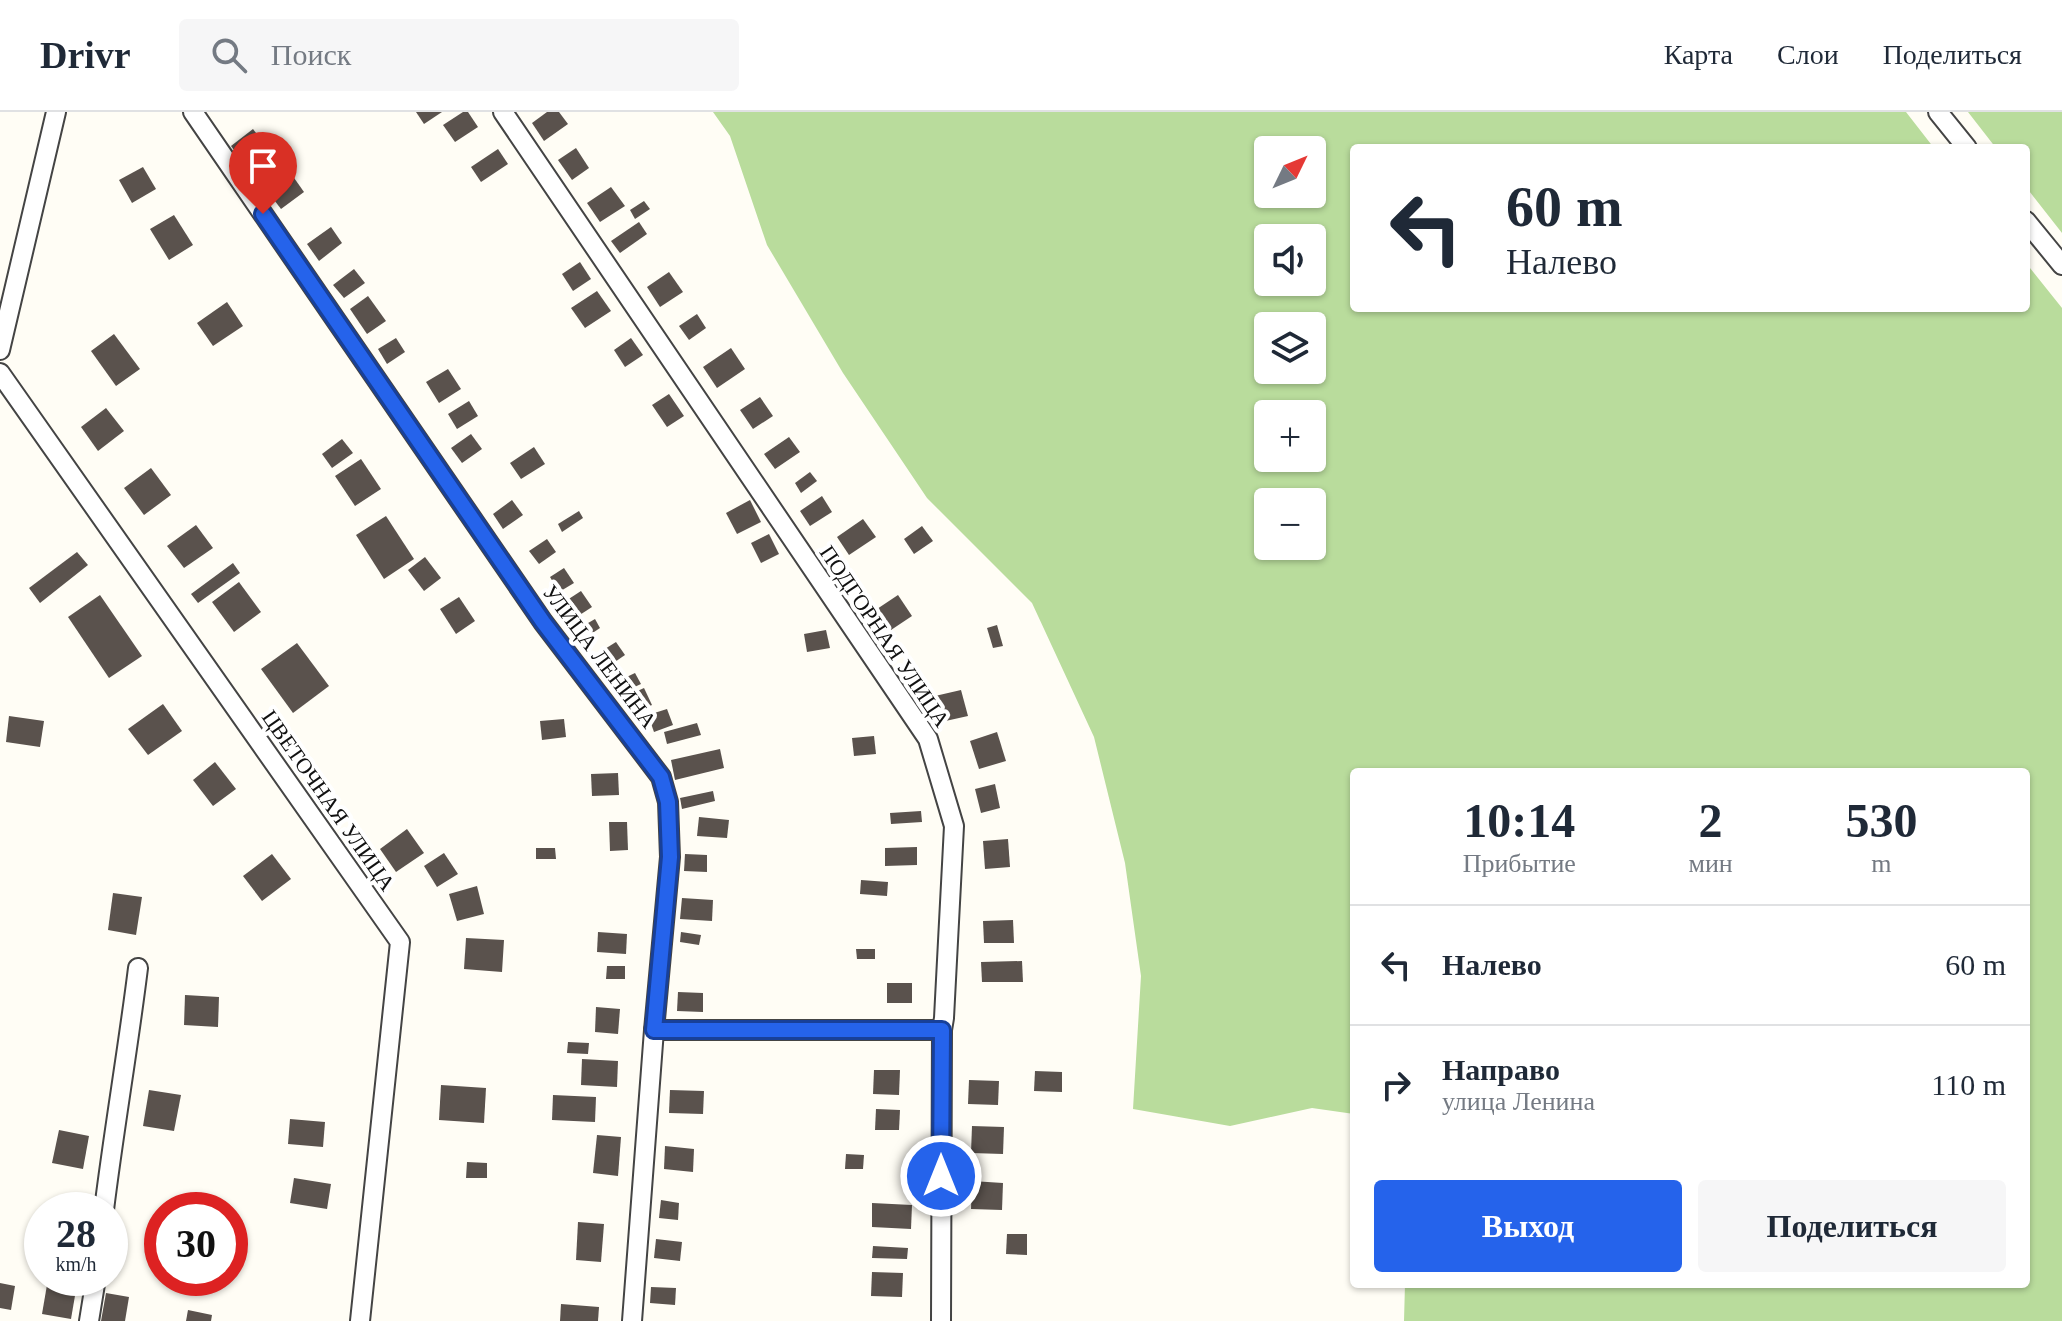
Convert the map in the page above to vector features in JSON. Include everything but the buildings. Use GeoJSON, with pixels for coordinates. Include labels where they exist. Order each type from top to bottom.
{"type":"FeatureCollection","features":[{"type":"Feature","properties":{"kind":"street"},"geometry":{"type":"LineString","coordinates":[[0,350],[56,112]]}},
{"type":"Feature","properties":{"kind":"street","name":"УЛИЦА ЛЕНИНА"},"geometry":{"type":"LineString","coordinates":[[193,112],[543,622],[661,777],[668,802],[670,857],[632,1321]]}},
{"type":"Feature","properties":{"kind":"street","name":"ПОДГОРНАЯ УЛИЦА"},"geometry":{"type":"LineString","coordinates":[[503,112],[928,739],[954,826],[942,1030],[941,1321]]}},
{"type":"Feature","properties":{"kind":"street"},"geometry":{"type":"LineString","coordinates":[[1938,112],[1964,144]]}},
{"type":"Feature","properties":{"kind":"street"},"geometry":{"type":"LineString","coordinates":[[2030,226],[2062,265]]}},
{"type":"Feature","properties":{"kind":"street","name":"ЦВЕТОЧНАЯ УЛИЦА"},"geometry":{"type":"LineString","coordinates":[[0,373],[400,942],[360,1321]]}},
{"type":"Feature","properties":{"kind":"street"},"geometry":{"type":"LineString","coordinates":[[106,1192],[138,968]]}},
{"type":"Feature","properties":{"kind":"street"},"geometry":{"type":"LineString","coordinates":[[654,1030],[942,1030]]}},
{"type":"Feature","properties":{"kind":"street"},"geometry":{"type":"LineString","coordinates":[[89,1321],[93,1296]]}},
{"type":"Feature","properties":{"kind":"green space"},"geometry":{"type":"Polygon","coordinates":[[[713,112],[1906,112],[1931,144],[1350,144],[1350,312],[2030,312],[2030,268],[2062,308],[2062,1321],[1404,1321],[1405,1288],[2030,1288],[2030,768],[1350,768],[1350,1113],[1312,1108],[1230,1126],[1133,1109],[1141,976],[1125,863],[1094,737],[1032,603],[927,498],[843,373],[767,245],[730,136],[713,112]]]}},
{"type":"Feature","properties":{"kind":"green space"},"geometry":{"type":"Polygon","coordinates":[[[1968,112],[2062,112],[2062,233],[2030,192],[2030,144],[1993,144],[1968,112]]]}},
{"type":"Feature","properties":{"kind":"route"},"geometry":{"type":"LineString","coordinates":[[263,214],[543,622],[661,777],[668,802],[670,857],[654,1030],[942,1030],[941,1176]]}}]}
